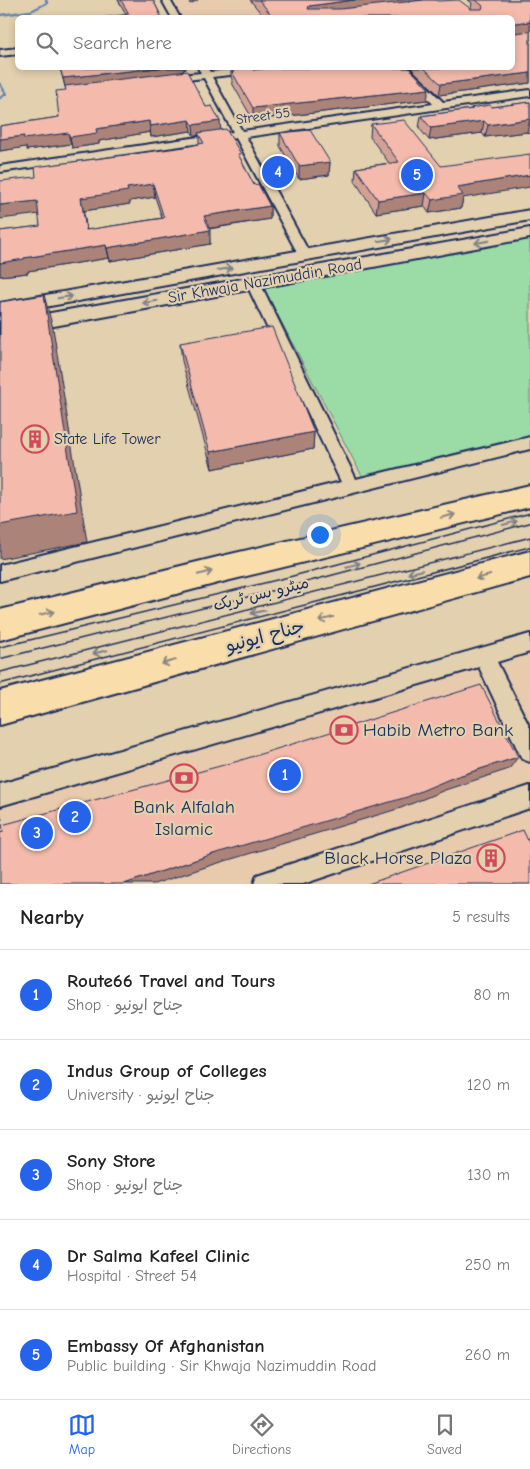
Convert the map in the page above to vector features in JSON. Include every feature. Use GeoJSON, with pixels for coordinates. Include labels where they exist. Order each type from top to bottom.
{"type":"FeatureCollection","features":[{"type":"Feature","properties":{"kind":"main road","name":"Sir Khwaja Nazimuddin Road"},"geometry":{"type":"LineString","coordinates":[[0,309],[530,215]]}},
{"type":"Feature","properties":{"kind":"main road"},"geometry":{"type":"LineString","coordinates":[[497,221],[521,235]]}},
{"type":"Feature","properties":{"kind":"main road","name":"Sir Khwaja Nazimuddin Road"},"geometry":{"type":"LineString","coordinates":[[0,329],[521,235]]}},
{"type":"Feature","properties":{"kind":"main road"},"geometry":{"type":"LineString","coordinates":[[0,625],[222,569],[530,496]]}},
{"type":"Feature","properties":{"kind":"main road","name":"جناح ایونیو"},"geometry":{"type":"LineString","coordinates":[[0,708],[530,564]]}},
{"type":"Feature","properties":{"kind":"street"},"geometry":{"type":"LineString","coordinates":[[166,0],[174,15]]}},
{"type":"Feature","properties":{"kind":"street"},"geometry":{"type":"LineString","coordinates":[[0,53],[15,51]]}},
{"type":"Feature","properties":{"kind":"street"},"geometry":{"type":"LineString","coordinates":[[159,80],[204,71],[225,70]]}},
{"type":"Feature","properties":{"kind":"street"},"geometry":{"type":"LineString","coordinates":[[406,70],[441,106]]}},
{"type":"Feature","properties":{"kind":"street"},"geometry":{"type":"LineString","coordinates":[[204,71],[304,254]]}},
{"type":"Feature","properties":{"kind":"street","name":"Street 55"},"geometry":{"type":"LineString","coordinates":[[0,169],[530,93]]}},
{"type":"Feature","properties":{"kind":"street"},"geometry":{"type":"LineString","coordinates":[[253,283],[352,487]]}},
{"type":"Feature","properties":{"kind":"street"},"geometry":{"type":"LineString","coordinates":[[0,573],[530,443]]}},
{"type":"Feature","properties":{"kind":"street"},"geometry":{"type":"LineString","coordinates":[[0,795],[530,643]]}},
{"type":"Feature","properties":{"kind":"street"},"geometry":{"type":"LineString","coordinates":[[484,657],[530,751]]}},
{"type":"Feature","properties":{"kind":"street"},"geometry":{"type":"LineString","coordinates":[[266,884],[530,797]]}},
{"type":"Feature","properties":{"kind":"lane","name":"میٹرو بس ٹریک"},"geometry":{"type":"LineString","coordinates":[[0,653],[301,579],[530,518]]}},
{"type":"Feature","properties":{"kind":"lane","name":"میٹرو بس ٹریک"},"geometry":{"type":"LineString","coordinates":[[0,678],[530,542]]}},
{"type":"Feature","properties":{"kind":"path"},"geometry":{"type":"LineString","coordinates":[[0,818],[2,837]]}},
{"type":"Feature","properties":{"kind":"shaded area"},"geometry":{"type":"Polygon","coordinates":[[[176,0],[419,0],[299,15],[184,15],[176,0]]]}},
{"type":"Feature","properties":{"kind":"shaded area"},"geometry":{"type":"Polygon","coordinates":[[[530,644],[530,884],[0,884],[0,795],[530,644]]]}},
{"type":"Feature","properties":{"kind":"green space"},"geometry":{"type":"Polygon","coordinates":[[[530,238],[530,437],[363,478],[263,287],[530,238]]]}},
{"type":"Feature","properties":{"kind":"building"},"geometry":{"type":"Polygon","coordinates":[[[121,0],[153,0],[160,15],[122,15],[129,14],[121,0]]]}},
{"type":"Feature","properties":{"kind":"building"},"geometry":{"type":"Polygon","coordinates":[[[259,0],[354,0],[309,6],[308,9],[340,9],[424,0],[459,0],[471,9],[482,9],[483,6],[476,0],[530,0],[530,22],[515,23],[515,15],[272,15],[259,0]]]}},
{"type":"Feature","properties":{"kind":"building"},"geometry":{"type":"Polygon","coordinates":[[[530,31],[530,73],[441,84],[426,70],[515,70],[515,33],[530,31]]]}},
{"type":"Feature","properties":{"kind":"building"},"geometry":{"type":"Polygon","coordinates":[[[61,70],[139,70],[63,78],[61,70]]]}},
{"type":"Feature","properties":{"kind":"building"},"geometry":{"type":"Polygon","coordinates":[[[232,70],[411,70],[429,89],[253,108],[232,72],[234,72],[232,70]]]}},
{"type":"Feature","properties":{"kind":"building"},"geometry":{"type":"Polygon","coordinates":[[[187,71],[206,107],[212,106],[220,121],[193,125],[190,120],[150,126],[149,121],[96,129],[97,133],[70,137],[68,133],[24,139],[24,136],[0,139],[0,126],[59,117],[56,91],[66,90],[65,86],[187,71]]]}},
{"type":"Feature","properties":{"kind":"building"},"geometry":{"type":"Polygon","coordinates":[[[530,102],[530,119],[488,125],[484,121],[431,128],[421,116],[490,105],[492,107],[530,102]]]}},
{"type":"Feature","properties":{"kind":"building"},"geometry":{"type":"Polygon","coordinates":[[[404,120],[441,166],[530,154],[530,175],[457,187],[463,195],[432,200],[426,193],[378,200],[356,168],[399,162],[371,124],[404,120]]]}},
{"type":"Feature","properties":{"kind":"building"},"geometry":{"type":"Polygon","coordinates":[[[226,129],[241,154],[238,154],[254,185],[258,184],[270,206],[204,216],[210,230],[107,248],[106,245],[0,263],[0,231],[40,226],[37,201],[0,205],[0,181],[36,177],[35,167],[204,143],[198,133],[226,129]],[[153,184],[127,188],[128,191],[81,198],[86,230],[164,218],[153,184]]]}},
{"type":"Feature","properties":{"kind":"building"},"geometry":{"type":"Polygon","coordinates":[[[310,130],[330,162],[299,166],[280,133],[310,130]]]}},
{"type":"Feature","properties":{"kind":"building","name":"State Life Tower"},"geometry":{"type":"Polygon","coordinates":[[[44,295],[77,511],[0,525],[0,302],[44,295]]]}},
{"type":"Feature","properties":{"kind":"building"},"geometry":{"type":"Polygon","coordinates":[[[272,327],[314,432],[210,452],[180,343],[272,327]]]}},
{"type":"Feature","properties":{"kind":"building"},"geometry":{"type":"Polygon","coordinates":[[[481,685],[518,757],[452,778],[407,797],[213,854],[124,884],[0,884],[0,833],[3,832],[2,825],[235,762],[481,685]]]}},
{"type":"Feature","properties":{"kind":"building","name":"Black Horse Plaza"},"geometry":{"type":"Polygon","coordinates":[[[523,830],[530,845],[530,884],[368,884],[523,830]]]}},
{"type":"Feature","properties":{"kind":"waterway"},"geometry":{"type":"LineString","coordinates":[[0,15],[31,11],[47,3],[46,0]]}},
{"type":"Feature","properties":{"kind":"waterway"},"geometry":{"type":"LineString","coordinates":[[0,84],[6,94],[0,98]]}},
{"type":"Feature","properties":{"kind":"place","name":"Dr Salma Kafeel Clinic"},"geometry":{"type":"Point","coordinates":[278,172]}},
{"type":"Feature","properties":{"kind":"place","name":"Embassy Of Afghanistan"},"geometry":{"type":"Point","coordinates":[417,175]}},
{"type":"Feature","properties":{"kind":"place","name":"State Life Tower"},"geometry":{"type":"Point","coordinates":[35,439]}},
{"type":"Feature","properties":{"kind":"place","name":"Habib Metro Bank"},"geometry":{"type":"Point","coordinates":[344,730]}},
{"type":"Feature","properties":{"kind":"place","name":"Route66 Travel and Tours"},"geometry":{"type":"Point","coordinates":[285,775]}},
{"type":"Feature","properties":{"kind":"place","name":"Bank Alfalah Islamic"},"geometry":{"type":"Point","coordinates":[184,778]}},
{"type":"Feature","properties":{"kind":"place","name":"Indus Group of Colleges"},"geometry":{"type":"Point","coordinates":[75,817]}},
{"type":"Feature","properties":{"kind":"place","name":"Sony Store"},"geometry":{"type":"Point","coordinates":[37,833]}},
{"type":"Feature","properties":{"kind":"place","name":"Black Horse Plaza"},"geometry":{"type":"Point","coordinates":[491,858]}}]}
